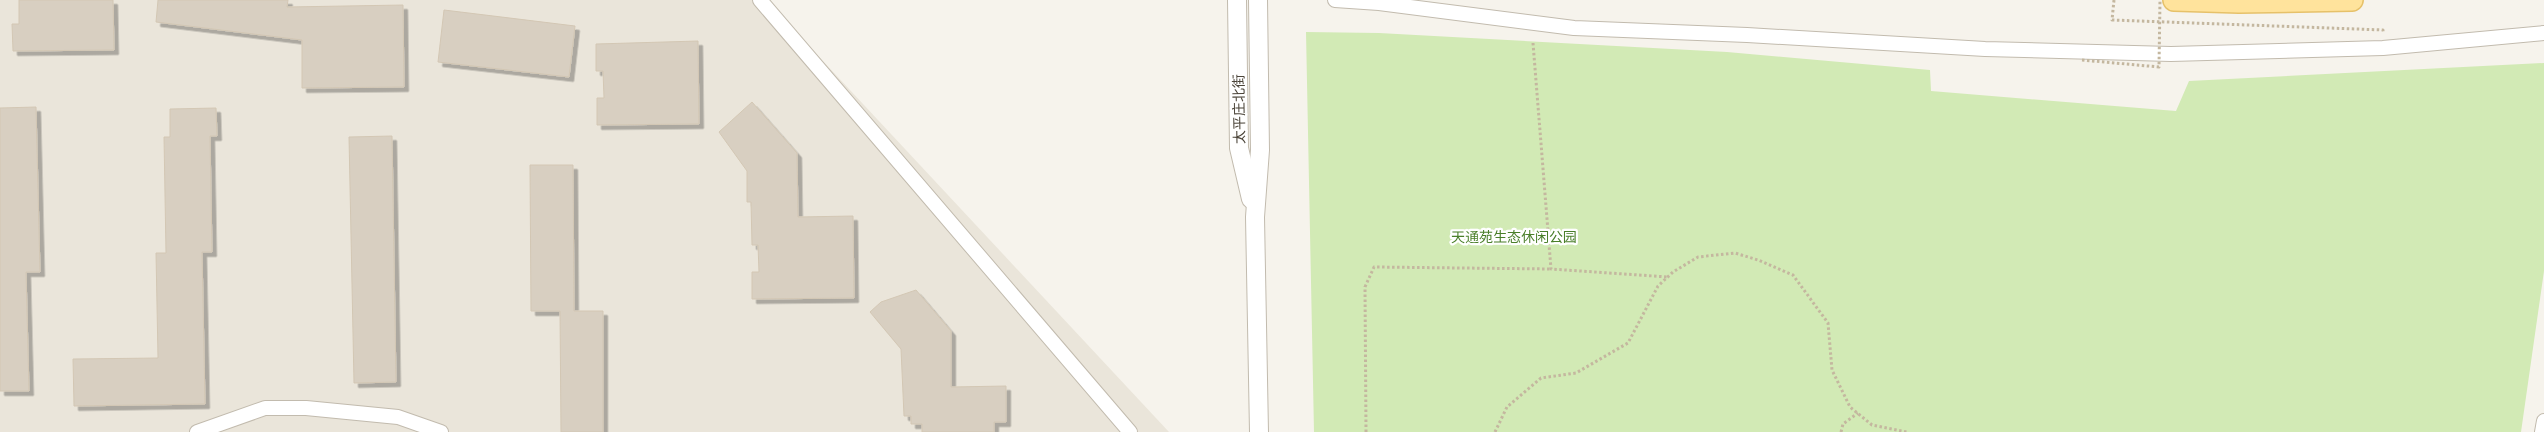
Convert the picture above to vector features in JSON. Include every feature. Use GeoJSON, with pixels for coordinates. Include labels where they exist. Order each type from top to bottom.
{"type":"FeatureCollection","features":[{"type":"Feature","properties":{"kind":"main road"},"geometry":{"type":"LineString","coordinates":[[2174,0],[2239,2],[2352,0]]}},
{"type":"Feature","properties":{"kind":"street"},"geometry":{"type":"LineString","coordinates":[[760,0],[1130,432]]}},
{"type":"Feature","properties":{"kind":"street","name":"太平庄北街"},"geometry":{"type":"LineString","coordinates":[[1238,0],[1240,148],[1255,217]]}},
{"type":"Feature","properties":{"kind":"street","name":"太平庄北街"},"geometry":{"type":"LineString","coordinates":[[1258,0],[1260,150],[1255,217],[1259,432]]}},
{"type":"Feature","properties":{"kind":"street"},"geometry":{"type":"LineString","coordinates":[[1335,0],[1574,28],[1747,35],[1985,49],[2171,54],[2383,48],[2544,33]]}},
{"type":"Feature","properties":{"kind":"street"},"geometry":{"type":"LineString","coordinates":[[197,432],[265,408],[290,408],[398,417],[441,432]]}},
{"type":"Feature","properties":{"kind":"street"},"geometry":{"type":"LineString","coordinates":[[2542,432],[2544,421]]}},
{"type":"Feature","properties":{"kind":"path"},"geometry":{"type":"LineString","coordinates":[[2114,0],[2112,20],[2383,30]]}},
{"type":"Feature","properties":{"kind":"path"},"geometry":{"type":"LineString","coordinates":[[2082,60],[2159,66],[2160,0]]}},
{"type":"Feature","properties":{"kind":"path"},"geometry":{"type":"LineString","coordinates":[[1533,43],[1551,269]]}},
{"type":"Feature","properties":{"kind":"path"},"geometry":{"type":"LineString","coordinates":[[1495,432],[1508,406],[1542,378],[1576,373],[1628,343],[1658,286],[1669,277],[1698,257],[1735,253],[1758,260],[1793,275],[1828,323],[1832,370],[1850,407],[1872,425],[1907,432]]}},
{"type":"Feature","properties":{"kind":"path"},"geometry":{"type":"LineString","coordinates":[[1366,432],[1365,288],[1374,267],[1551,269],[1669,277]]}},
{"type":"Feature","properties":{"kind":"path"},"geometry":{"type":"LineString","coordinates":[[1841,432],[1844,424],[1858,414]]}},
{"type":"Feature","properties":{"kind":"shaded area"},"geometry":{"type":"Polygon","coordinates":[[[0,0],[766,0],[1169,432],[0,432],[0,0]]]}},
{"type":"Feature","properties":{"kind":"green space","name":"天通苑生态休闲公园"},"geometry":{"type":"Polygon","coordinates":[[[1306,32],[1379,33],[1727,52],[1930,70],[1931,91],[2176,111],[2189,81],[2544,63],[2544,271],[2521,432],[1314,432],[1306,32]]]}},
{"type":"Feature","properties":{"kind":"building"},"geometry":{"type":"Polygon","coordinates":[[[19,0],[113,0],[114,50],[13,51],[12,24],[19,24],[19,0]]]}},
{"type":"Feature","properties":{"kind":"building"},"geometry":{"type":"Polygon","coordinates":[[[158,0],[288,0],[287,7],[403,5],[404,87],[302,88],[302,40],[156,22],[158,0]]]}},
{"type":"Feature","properties":{"kind":"building"},"geometry":{"type":"Polygon","coordinates":[[[444,10],[575,26],[569,77],[438,62],[444,10]]]}},
{"type":"Feature","properties":{"kind":"building"},"geometry":{"type":"Polygon","coordinates":[[[698,41],[699,124],[597,125],[597,98],[604,98],[603,71],[596,71],[596,44],[698,41]]]}},
{"type":"Feature","properties":{"kind":"building"},"geometry":{"type":"Polygon","coordinates":[[[752,102],[797,153],[798,217],[853,216],[854,298],[752,299],[752,272],[759,272],[758,245],[752,245],[751,202],[747,202],[747,171],[719,132],[752,102]]]}},
{"type":"Feature","properties":{"kind":"building"},"geometry":{"type":"Polygon","coordinates":[[[36,107],[40,272],[26,272],[29,391],[0,391],[0,108],[36,107]]]}},
{"type":"Feature","properties":{"kind":"building"},"geometry":{"type":"Polygon","coordinates":[[[216,108],[217,136],[210,136],[212,252],[202,252],[205,404],[74,406],[73,359],[158,358],[156,253],[166,253],[164,137],[170,137],[170,109],[216,108]]]}},
{"type":"Feature","properties":{"kind":"building"},"geometry":{"type":"Polygon","coordinates":[[[392,136],[396,382],[354,383],[349,137],[392,136]]]}},
{"type":"Feature","properties":{"kind":"building"},"geometry":{"type":"Polygon","coordinates":[[[530,165],[573,165],[574,311],[603,311],[603,432],[561,432],[560,311],[531,311],[530,165]]]}},
{"type":"Feature","properties":{"kind":"building"},"geometry":{"type":"Polygon","coordinates":[[[916,290],[951,331],[951,387],[1006,386],[1006,422],[994,422],[994,432],[922,432],[922,424],[911,424],[911,416],[904,416],[901,349],[870,312],[881,302],[916,290]]]}}]}
